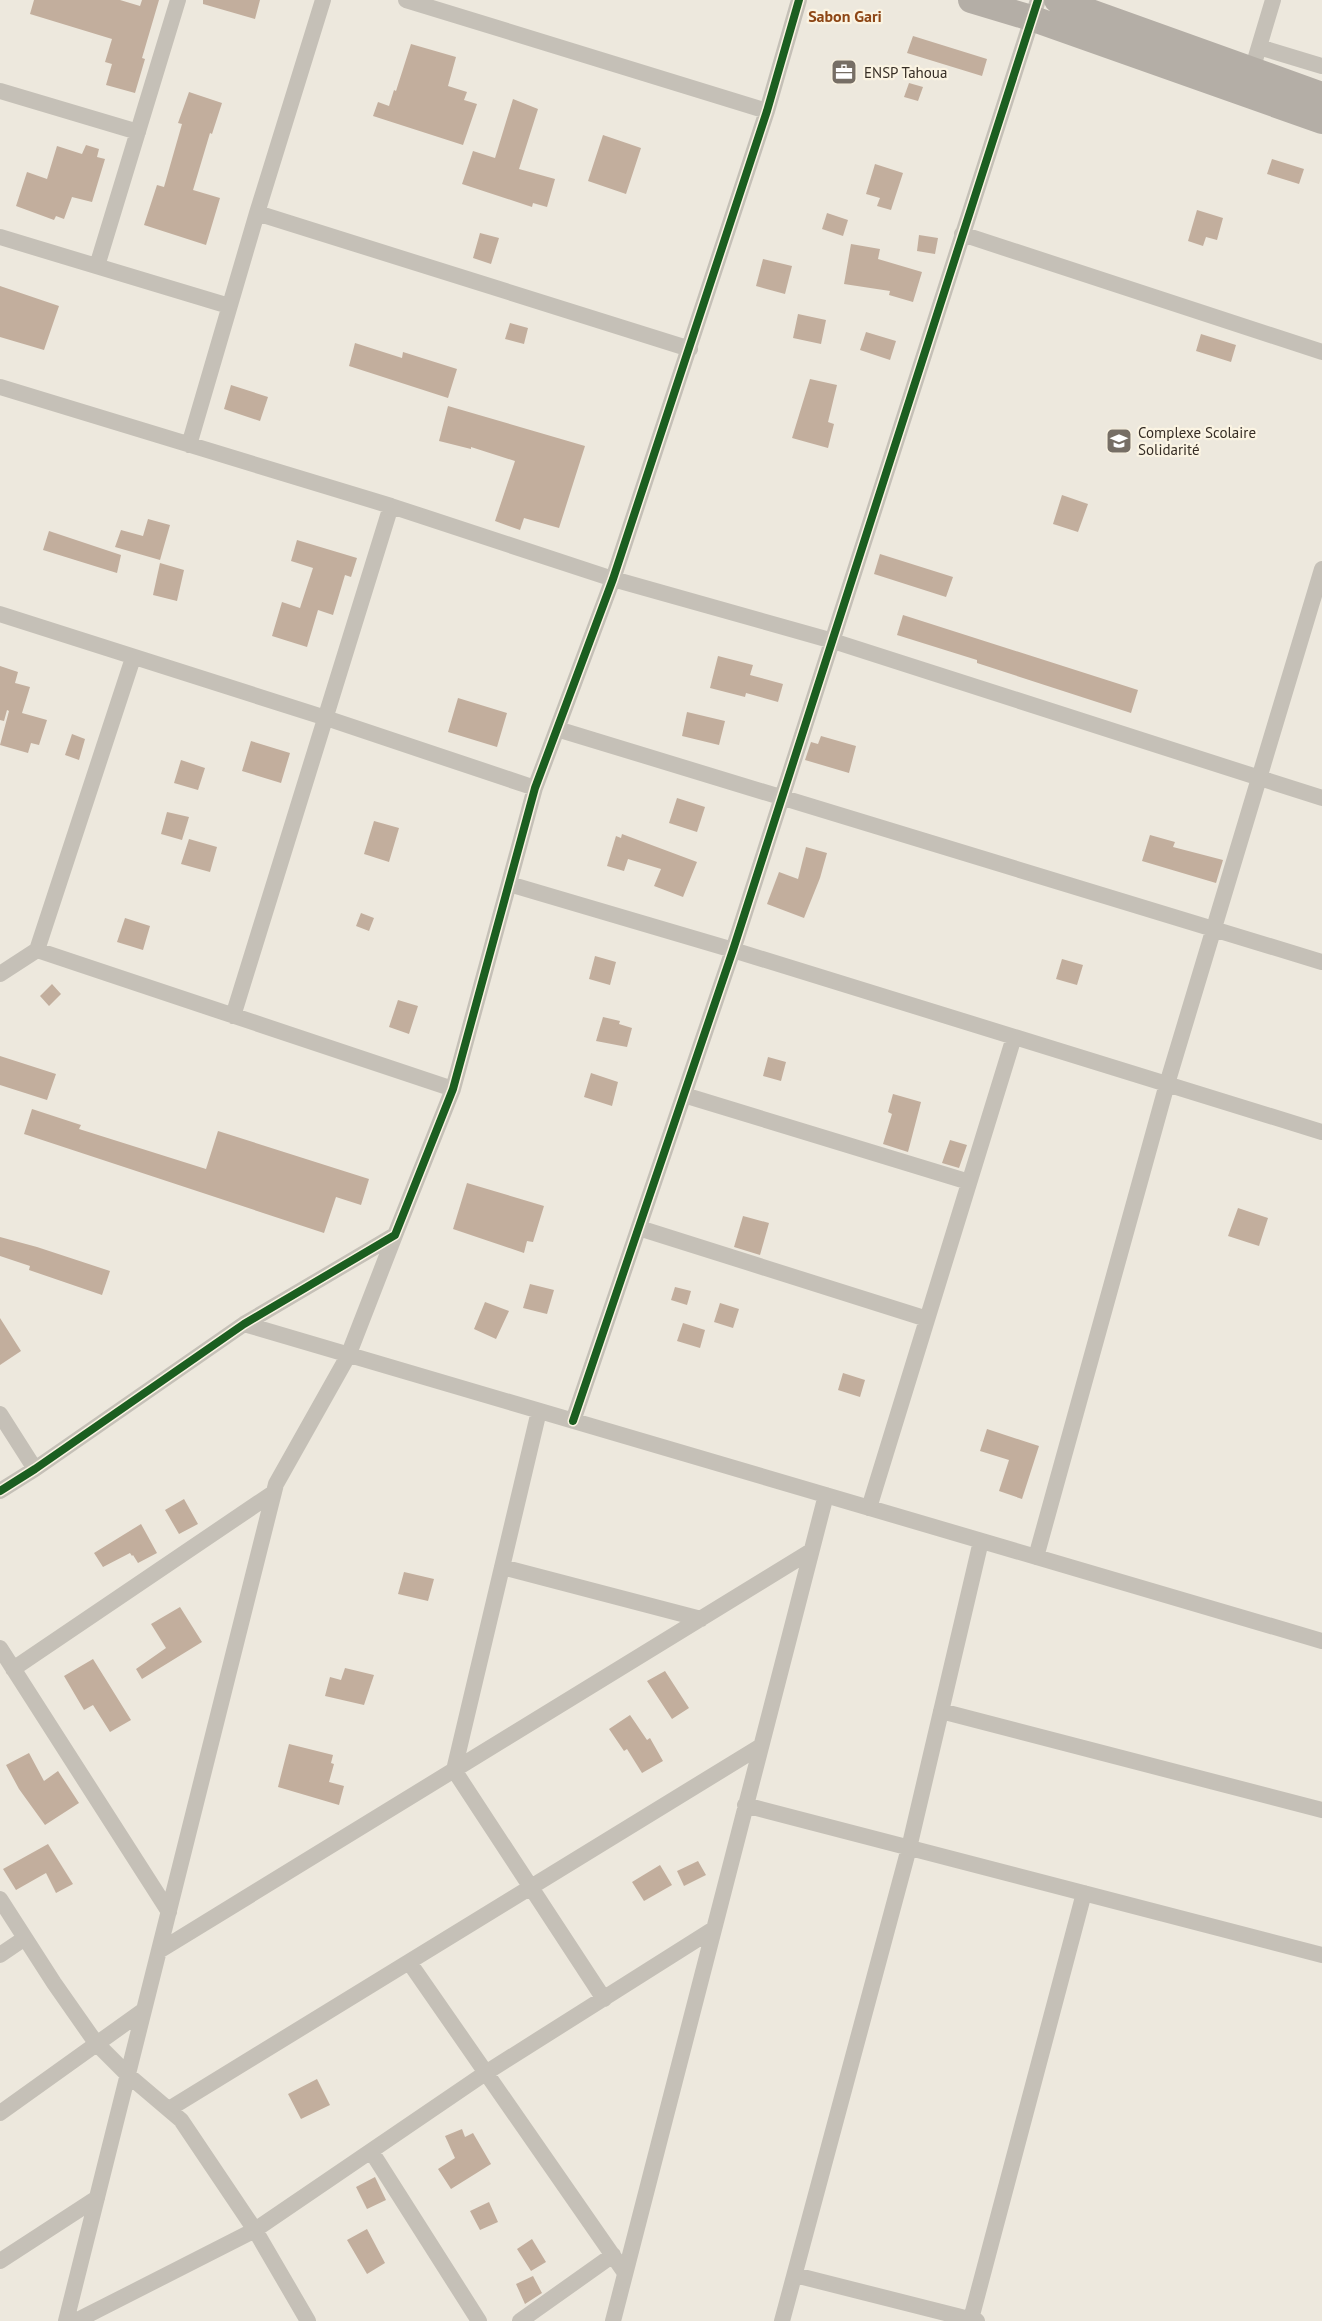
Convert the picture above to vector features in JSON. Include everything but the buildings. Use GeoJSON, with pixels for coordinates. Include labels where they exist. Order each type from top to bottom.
{"type":"FeatureCollection","features":[{"type":"Feature","properties":{"kind":"main road"},"geometry":{"type":"LineString","coordinates":[[971,0],[1034,9],[1322,121]]}},
{"type":"Feature","properties":{"kind":"main road"},"geometry":{"type":"LineString","coordinates":[[1057,0],[1255,58],[1322,95]]}},
{"type":"Feature","properties":{"kind":"street"},"geometry":{"type":"LineString","coordinates":[[97,266],[178,0]]}},
{"type":"Feature","properties":{"kind":"street"},"geometry":{"type":"LineString","coordinates":[[189,445],[323,0]]}},
{"type":"Feature","properties":{"kind":"street"},"geometry":{"type":"LineString","coordinates":[[406,0],[767,111]]}},
{"type":"Feature","properties":{"kind":"street"},"geometry":{"type":"LineString","coordinates":[[66,2321],[273,1493],[348,1356],[453,1089],[536,788],[613,579],[690,349],[767,111],[799,0]]}},
{"type":"Feature","properties":{"kind":"street"},"geometry":{"type":"LineString","coordinates":[[1273,0],[1255,58],[1322,66]]}},
{"type":"Feature","properties":{"kind":"street"},"geometry":{"type":"LineString","coordinates":[[573,1421],[733,950],[1034,9]]}},
{"type":"Feature","properties":{"kind":"street"},"geometry":{"type":"LineString","coordinates":[[0,91],[138,132]]}},
{"type":"Feature","properties":{"kind":"street"},"geometry":{"type":"LineString","coordinates":[[257,213],[690,349]]}},
{"type":"Feature","properties":{"kind":"street"},"geometry":{"type":"LineString","coordinates":[[962,234],[1322,352]]}},
{"type":"Feature","properties":{"kind":"street"},"geometry":{"type":"LineString","coordinates":[[0,237],[229,306]]}},
{"type":"Feature","properties":{"kind":"street"},"geometry":{"type":"LineString","coordinates":[[0,387],[391,506],[613,579],[832,641],[1322,798]]}},
{"type":"Feature","properties":{"kind":"street"},"geometry":{"type":"LineString","coordinates":[[233,1016],[391,506]]}},
{"type":"Feature","properties":{"kind":"street"},"geometry":{"type":"LineString","coordinates":[[1036,1557],[1167,1084],[1322,569]]}},
{"type":"Feature","properties":{"kind":"street"},"geometry":{"type":"LineString","coordinates":[[0,614],[536,788]]}},
{"type":"Feature","properties":{"kind":"street"},"geometry":{"type":"LineString","coordinates":[[0,974],[36,950],[133,658]]}},
{"type":"Feature","properties":{"kind":"street"},"geometry":{"type":"LineString","coordinates":[[557,729],[1322,962]]}},
{"type":"Feature","properties":{"kind":"street"},"geometry":{"type":"LineString","coordinates":[[509,884],[733,950],[1322,1132]]}},
{"type":"Feature","properties":{"kind":"street"},"geometry":{"type":"LineString","coordinates":[[36,950],[453,1089]]}},
{"type":"Feature","properties":{"kind":"street"},"geometry":{"type":"LineString","coordinates":[[869,1508],[1014,1037]]}},
{"type":"Feature","properties":{"kind":"street"},"geometry":{"type":"LineString","coordinates":[[684,1095],[969,1182]]}},
{"type":"Feature","properties":{"kind":"street"},"geometry":{"type":"LineString","coordinates":[[639,1228],[927,1319]]}},
{"type":"Feature","properties":{"kind":"street"},"geometry":{"type":"LineString","coordinates":[[0,1491],[244,1324],[395,1235]]}},
{"type":"Feature","properties":{"kind":"street"},"geometry":{"type":"LineString","coordinates":[[244,1324],[1322,1641]]}},
{"type":"Feature","properties":{"kind":"street"},"geometry":{"type":"LineString","coordinates":[[539,1411],[454,1770],[604,1999]]}},
{"type":"Feature","properties":{"kind":"street"},"geometry":{"type":"LineString","coordinates":[[0,1414],[35,1469]]}},
{"type":"Feature","properties":{"kind":"street"},"geometry":{"type":"LineString","coordinates":[[14,1669],[273,1493]]}},
{"type":"Feature","properties":{"kind":"street"},"geometry":{"type":"LineString","coordinates":[[613,2321],[826,1495]]}},
{"type":"Feature","properties":{"kind":"street"},"geometry":{"type":"LineString","coordinates":[[782,2321],[909,1848],[981,1540]]}},
{"type":"Feature","properties":{"kind":"street"},"geometry":{"type":"LineString","coordinates":[[159,1951],[811,1551]]}},
{"type":"Feature","properties":{"kind":"street"},"geometry":{"type":"LineString","coordinates":[[502,1567],[700,1619]]}},
{"type":"Feature","properties":{"kind":"street"},"geometry":{"type":"LineString","coordinates":[[0,1648],[169,1911]]}},
{"type":"Feature","properties":{"kind":"street"},"geometry":{"type":"LineString","coordinates":[[941,1711],[1322,1810]]}},
{"type":"Feature","properties":{"kind":"street"},"geometry":{"type":"LineString","coordinates":[[169,2109],[761,1746]]}},
{"type":"Feature","properties":{"kind":"street"},"geometry":{"type":"LineString","coordinates":[[745,1806],[1322,1955]]}},
{"type":"Feature","properties":{"kind":"street"},"geometry":{"type":"LineString","coordinates":[[795,2275],[974,2320],[1084,1893]]}},
{"type":"Feature","properties":{"kind":"street"},"geometry":{"type":"LineString","coordinates":[[0,1899],[96,2043],[128,2075],[181,2120],[255,2230],[308,2321]]}},
{"type":"Feature","properties":{"kind":"street"},"geometry":{"type":"LineString","coordinates":[[76,2321],[255,2230],[487,2073],[712,1930]]}},
{"type":"Feature","properties":{"kind":"street"},"geometry":{"type":"LineString","coordinates":[[0,1955],[25,1938]]}},
{"type":"Feature","properties":{"kind":"street"},"geometry":{"type":"LineString","coordinates":[[409,1962],[625,2273]]}},
{"type":"Feature","properties":{"kind":"street"},"geometry":{"type":"LineString","coordinates":[[0,2112],[144,2010]]}},
{"type":"Feature","properties":{"kind":"street"},"geometry":{"type":"LineString","coordinates":[[371,2151],[479,2321]]}},
{"type":"Feature","properties":{"kind":"street"},"geometry":{"type":"LineString","coordinates":[[0,2261],[97,2199]]}},
{"type":"Feature","properties":{"kind":"street"},"geometry":{"type":"LineString","coordinates":[[520,2321],[613,2255]]}},
{"type":"Feature","properties":{"kind":"cycle path"},"geometry":{"type":"LineString","coordinates":[[0,1491],[244,1324],[395,1235],[453,1089],[535,788],[613,579],[767,111],[799,0]]}},
{"type":"Feature","properties":{"kind":"cycle path"},"geometry":{"type":"LineString","coordinates":[[573,1421],[733,950],[1038,0]]}},
{"type":"Feature","properties":{"kind":"place","name":"ENSP Tahoua"},"geometry":{"type":"Point","coordinates":[844,72]}},
{"type":"Feature","properties":{"kind":"place","name":"Complexe Scolaire Solidarité"},"geometry":{"type":"Point","coordinates":[1119,441]}},
{"type":"Feature","properties":{"kind":"district","name":"Sabon Gari"},"geometry":{"type":"Point","coordinates":[845,16]}}]}
